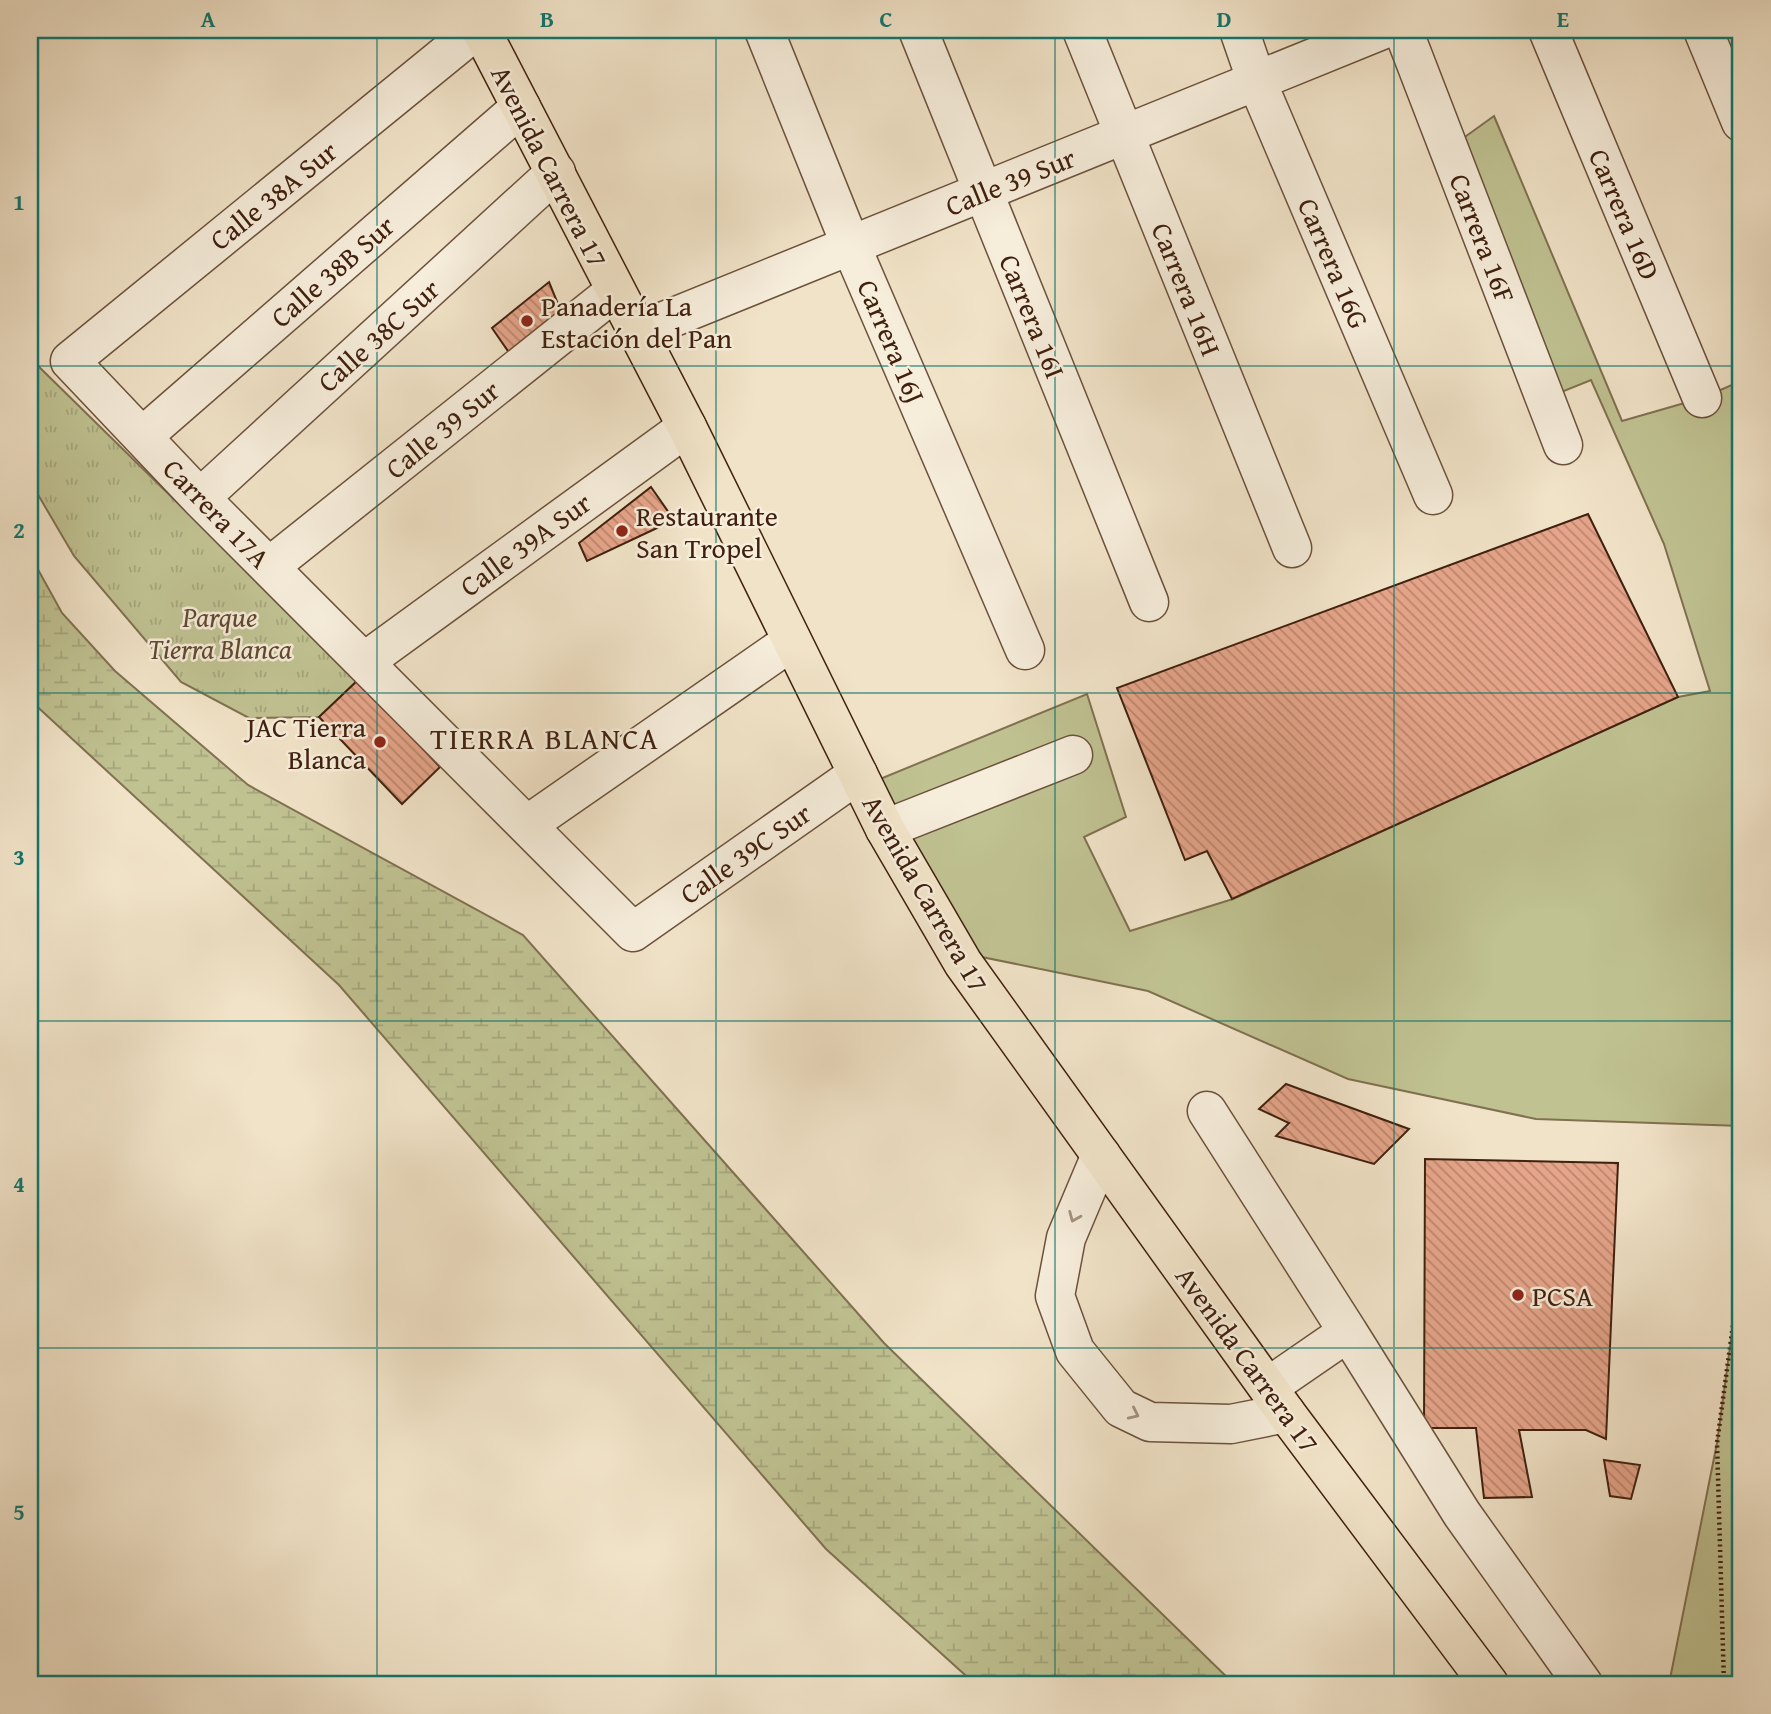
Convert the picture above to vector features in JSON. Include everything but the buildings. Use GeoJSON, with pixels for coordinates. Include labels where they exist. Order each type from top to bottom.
{"type":"FeatureCollection","features":[{"type":"Feature","properties":{"kind":"main road","name":"Avenida Carrera 17"},"geometry":{"type":"LineString","coordinates":[[478,30],[556,172],[614,292],[687,426],[885,829],[963,963],[1277,1400],[1489,1684]]}},
{"type":"Feature","properties":{"kind":"street","name":"Calle 38A Sur"},"geometry":{"type":"LineString","coordinates":[[70,361],[478,30]]}},
{"type":"Feature","properties":{"kind":"street","name":"Carrera 16J"},"geometry":{"type":"LineString","coordinates":[[764,30],[851,246],[1025,650]]}},
{"type":"Feature","properties":{"kind":"street","name":"Carrera 16I"},"geometry":{"type":"LineString","coordinates":[[918,30],[1149,602]]}},
{"type":"Feature","properties":{"kind":"street","name":"Carrera 16H"},"geometry":{"type":"LineString","coordinates":[[1082,30],[1292,548]]}},
{"type":"Feature","properties":{"kind":"street","name":"Carrera 16G"},"geometry":{"type":"LineString","coordinates":[[1239,30],[1257,82],[1433,495]]}},
{"type":"Feature","properties":{"kind":"street","name":"Calle 39 Sur"},"geometry":{"type":"LineString","coordinates":[[637,332],[1382,30]]}},
{"type":"Feature","properties":{"kind":"street","name":"Carrera 16F"},"geometry":{"type":"LineString","coordinates":[[1403,30],[1563,445]]}},
{"type":"Feature","properties":{"kind":"street","name":"Carrera 16D"},"geometry":{"type":"LineString","coordinates":[[1548,30],[1702,398]]}},
{"type":"Feature","properties":{"kind":"street"},"geometry":{"type":"LineString","coordinates":[[1703,30],[1741,122]]}},
{"type":"Feature","properties":{"kind":"street","name":"Calle 38B Sur"},"geometry":{"type":"LineString","coordinates":[[143,436],[521,107]]}},
{"type":"Feature","properties":{"kind":"street","name":"Calle 38C Sur"},"geometry":{"type":"LineString","coordinates":[[200,498],[556,172]]}},
{"type":"Feature","properties":{"kind":"street","name":"Calle 39 Sur"},"geometry":{"type":"LineString","coordinates":[[269,567],[614,292]]}},
{"type":"Feature","properties":{"kind":"street","name":"Carrera 17A"},"geometry":{"type":"LineString","coordinates":[[70,361],[200,498],[633,932]]}},
{"type":"Feature","properties":{"kind":"street","name":"Calle 39A Sur"},"geometry":{"type":"LineString","coordinates":[[364,662],[687,426]]}},
{"type":"Feature","properties":{"kind":"street"},"geometry":{"type":"LineString","coordinates":[[527,825],[793,641]]}},
{"type":"Feature","properties":{"kind":"street"},"geometry":{"type":"LineString","coordinates":[[885,829],[1073,755]]}},
{"type":"Feature","properties":{"kind":"street","name":"Calle 39C Sur"},"geometry":{"type":"LineString","coordinates":[[633,932],[858,774]]}},
{"type":"Feature","properties":{"kind":"street"},"geometry":{"type":"LineString","coordinates":[[1207,1111],[1462,1514],[1583,1684]]}},
{"type":"Feature","properties":{"kind":"street"},"geometry":{"type":"LineString","coordinates":[[1101,1155],[1066,1238],[1055,1296],[1075,1351],[1121,1408],[1150,1422],[1231,1424],[1277,1400],[1348,1332]]}},
{"type":"Feature","properties":{"kind":"path"},"geometry":{"type":"LineString","coordinates":[[1724,1684],[1717,1443],[1741,1266]]}},
{"type":"Feature","properties":{"kind":"green space"},"geometry":{"type":"Polygon","coordinates":[[[1494,116],[1622,421],[1702,398],[1741,381],[1741,1126],[1536,1119],[1348,1079],[1148,991],[977,956],[880,779],[1087,694],[1126,817],[1084,837],[1130,931],[1233,899],[1678,697],[1710,691],[1664,544],[1591,380],[1559,393],[1462,139],[1494,116]]]}},
{"type":"Feature","properties":{"kind":"green space","name":"Parque Tierra Blanca"},"geometry":{"type":"Polygon","coordinates":[[[30,358],[358,680],[319,717],[249,718],[181,682],[74,556],[30,481],[30,358]]]}},
{"type":"Feature","properties":{"kind":"green space"},"geometry":{"type":"Polygon","coordinates":[[[30,555],[62,613],[115,671],[248,785],[523,935],[884,1343],[1234,1684],[975,1684],[826,1549],[339,985],[30,700],[30,555]]]}},
{"type":"Feature","properties":{"kind":"green space"},"geometry":{"type":"Polygon","coordinates":[[[1741,1266],[1741,1684],[1669,1684],[1717,1443],[1741,1266]]]}},
{"type":"Feature","properties":{"kind":"place","name":"Panadería La Estación del Pan"},"geometry":{"type":"Point","coordinates":[527,321]}},
{"type":"Feature","properties":{"kind":"place","name":"Restaurante San Tropel"},"geometry":{"type":"Point","coordinates":[622,531]}},
{"type":"Feature","properties":{"kind":"place","name":"JAC Tierra Blanca"},"geometry":{"type":"Point","coordinates":[380,742]}},
{"type":"Feature","properties":{"kind":"place","name":"PCSA"},"geometry":{"type":"Point","coordinates":[1518,1295]}},
{"type":"Feature","properties":{"kind":"district","name":"TIERRA BLANCA"},"geometry":{"type":"Point","coordinates":[545,738]}}]}
